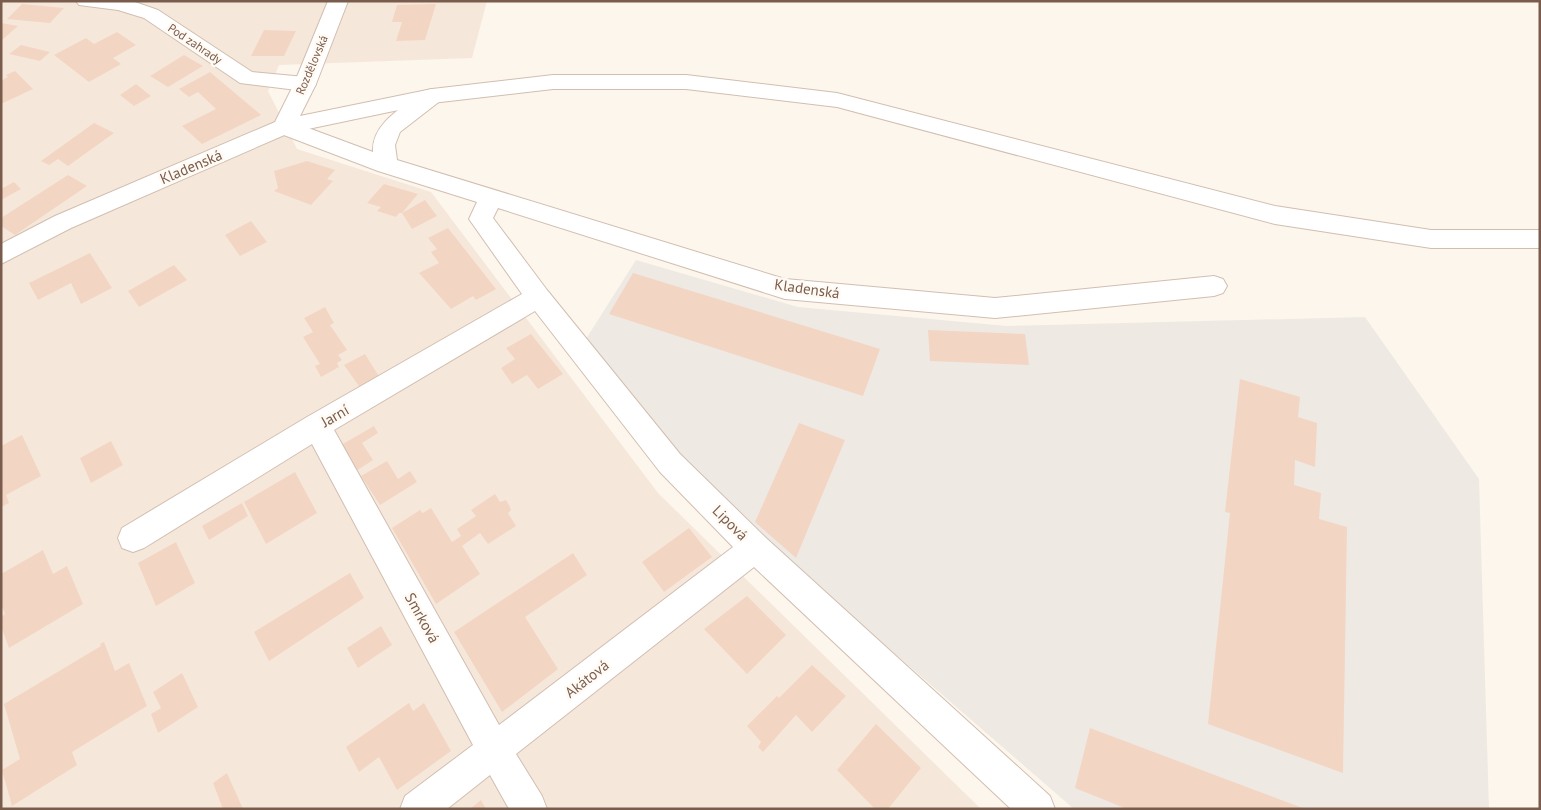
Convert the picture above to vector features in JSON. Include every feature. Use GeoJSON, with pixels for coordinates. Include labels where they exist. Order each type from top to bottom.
{"type":"FeatureCollection","features":[{"type":"Feature","properties":{"kind":"street","name":"Pod zahrady"},"geometry":{"type":"LineString","coordinates":[[86,1],[120,4],[151,14],[247,78],[305,84]]}},
{"type":"Feature","properties":{"kind":"street","name":"Rozdělovská"},"geometry":{"type":"LineString","coordinates":[[284,127],[305,84],[338,1]]}},
{"type":"Feature","properties":{"kind":"street"},"geometry":{"type":"LineString","coordinates":[[284,127],[432,96],[554,82],[686,82],[837,100],[975,134],[1275,215],[1431,239],[1540,239]]}},
{"type":"Feature","properties":{"kind":"street"},"geometry":{"type":"LineString","coordinates":[[386,165],[384,145],[392,128],[432,96]]}},
{"type":"Feature","properties":{"kind":"street","name":"Kladenská"},"geometry":{"type":"LineString","coordinates":[[1,255],[63,222],[284,127],[386,165],[786,289],[995,308],[1214,286]]}},
{"type":"Feature","properties":{"kind":"street","name":"Lipová"},"geometry":{"type":"LineString","coordinates":[[491,197],[480,219],[538,297],[670,463],[755,548],[1037,809]]}},
{"type":"Feature","properties":{"kind":"street","name":"Jarní"},"geometry":{"type":"LineString","coordinates":[[133,538],[317,426],[538,297]]}},
{"type":"Feature","properties":{"kind":"street","name":"Smrková"},"geometry":{"type":"LineString","coordinates":[[317,426],[495,751],[529,809]]}},
{"type":"Feature","properties":{"kind":"street","name":"Akátová"},"geometry":{"type":"LineString","coordinates":[[418,809],[755,548]]}},
{"type":"Feature","properties":{"kind":"shaded area"},"geometry":{"type":"Polygon","coordinates":[[[1,1],[487,1],[472,58],[279,65],[268,91],[297,149],[431,192],[658,493],[981,809],[1,809],[1,1]]]}},
{"type":"Feature","properties":{"kind":"shaded area"},"geometry":{"type":"Polygon","coordinates":[[[636,260],[798,307],[1007,326],[1365,317],[1479,479],[1489,809],[1074,809],[795,567],[666,444],[584,342],[636,260]]]}},
{"type":"Feature","properties":{"kind":"building"},"geometry":{"type":"Polygon","coordinates":[[[22,4],[64,8],[50,23],[7,19],[22,4]]]}},
{"type":"Feature","properties":{"kind":"building"},"geometry":{"type":"Polygon","coordinates":[[[436,4],[425,40],[396,41],[402,22],[392,22],[397,5],[436,4]]]}},
{"type":"Feature","properties":{"kind":"building"},"geometry":{"type":"Polygon","coordinates":[[[1,23],[18,26],[1,41],[1,23]]]}},
{"type":"Feature","properties":{"kind":"building"},"geometry":{"type":"Polygon","coordinates":[[[264,30],[296,31],[284,56],[251,56],[264,30]]]}},
{"type":"Feature","properties":{"kind":"building"},"geometry":{"type":"Polygon","coordinates":[[[117,32],[136,45],[113,58],[121,64],[89,82],[54,55],[86,38],[94,44],[117,32]]]}},
{"type":"Feature","properties":{"kind":"building"},"geometry":{"type":"Polygon","coordinates":[[[21,45],[50,52],[40,61],[9,54],[21,45]]]}},
{"type":"Feature","properties":{"kind":"building"},"geometry":{"type":"Polygon","coordinates":[[[184,55],[203,66],[168,87],[150,76],[184,55]]]}},
{"type":"Feature","properties":{"kind":"building"},"geometry":{"type":"Polygon","coordinates":[[[15,71],[33,89],[1,104],[1,81],[8,77],[6,75],[15,71]]]}},
{"type":"Feature","properties":{"kind":"building"},"geometry":{"type":"Polygon","coordinates":[[[210,72],[261,115],[202,144],[182,126],[216,109],[198,92],[189,97],[179,89],[210,72]]]}},
{"type":"Feature","properties":{"kind":"building"},"geometry":{"type":"Polygon","coordinates":[[[136,84],[151,96],[134,106],[120,95],[136,84]]]}},
{"type":"Feature","properties":{"kind":"building"},"geometry":{"type":"Polygon","coordinates":[[[94,123],[114,133],[68,166],[58,159],[49,165],[41,161],[94,123]]]}},
{"type":"Feature","properties":{"kind":"building"},"geometry":{"type":"Polygon","coordinates":[[[307,161],[335,170],[327,179],[333,181],[311,205],[274,191],[278,188],[274,171],[307,161]]]}},
{"type":"Feature","properties":{"kind":"building"},"geometry":{"type":"Polygon","coordinates":[[[68,175],[87,186],[15,235],[1,226],[1,218],[68,175]]]}},
{"type":"Feature","properties":{"kind":"building"},"geometry":{"type":"Polygon","coordinates":[[[14,182],[21,189],[1,200],[1,189],[14,182]]]}},
{"type":"Feature","properties":{"kind":"building"},"geometry":{"type":"Polygon","coordinates":[[[384,184],[418,194],[402,213],[399,213],[396,217],[377,211],[381,207],[367,203],[384,184]]]}},
{"type":"Feature","properties":{"kind":"building"},"geometry":{"type":"Polygon","coordinates":[[[425,200],[437,216],[412,229],[402,213],[425,200]]]}},
{"type":"Feature","properties":{"kind":"building"},"geometry":{"type":"Polygon","coordinates":[[[251,221],[267,242],[240,256],[225,235],[251,221]]]}},
{"type":"Feature","properties":{"kind":"building"},"geometry":{"type":"Polygon","coordinates":[[[448,228],[496,289],[476,300],[473,296],[451,309],[419,273],[439,263],[431,252],[437,249],[428,238],[448,228]]]}},
{"type":"Feature","properties":{"kind":"building"},"geometry":{"type":"Polygon","coordinates":[[[90,253],[112,288],[81,304],[71,283],[38,300],[29,283],[90,253]]]}},
{"type":"Feature","properties":{"kind":"building"},"geometry":{"type":"Polygon","coordinates":[[[174,265],[187,280],[139,307],[128,291],[174,265]]]}},
{"type":"Feature","properties":{"kind":"building"},"geometry":{"type":"Polygon","coordinates":[[[633,273],[880,349],[863,396],[609,314],[633,273]]]}},
{"type":"Feature","properties":{"kind":"building"},"geometry":{"type":"Polygon","coordinates":[[[325,307],[334,323],[330,325],[347,350],[338,355],[342,360],[337,363],[339,367],[321,377],[315,366],[320,364],[303,337],[313,332],[304,318],[325,307]]]}},
{"type":"Feature","properties":{"kind":"building"},"geometry":{"type":"Polygon","coordinates":[[[928,330],[1025,334],[1029,365],[930,361],[928,330]]]}},
{"type":"Feature","properties":{"kind":"building"},"geometry":{"type":"Polygon","coordinates":[[[531,334],[563,374],[538,389],[527,375],[512,384],[501,368],[515,359],[506,348],[531,334]]]}},
{"type":"Feature","properties":{"kind":"building"},"geometry":{"type":"Polygon","coordinates":[[[365,354],[380,378],[361,389],[344,365],[365,354]]]}},
{"type":"Feature","properties":{"kind":"building"},"geometry":{"type":"Polygon","coordinates":[[[1240,379],[1300,397],[1298,417],[1317,423],[1315,467],[1295,460],[1294,485],[1321,493],[1319,519],[1347,527],[1343,773],[1208,724],[1230,513],[1225,512],[1240,379]]]}},
{"type":"Feature","properties":{"kind":"building"},"geometry":{"type":"Polygon","coordinates":[[[799,423],[845,440],[796,558],[755,522],[799,423]]]}},
{"type":"Feature","properties":{"kind":"building"},"geometry":{"type":"Polygon","coordinates":[[[374,426],[378,433],[362,443],[373,460],[356,471],[341,445],[374,426]]]}},
{"type":"Feature","properties":{"kind":"building"},"geometry":{"type":"Polygon","coordinates":[[[22,435],[41,476],[6,495],[9,503],[1,507],[1,446],[22,435]]]}},
{"type":"Feature","properties":{"kind":"building"},"geometry":{"type":"Polygon","coordinates":[[[111,441],[123,465],[91,483],[80,458],[111,441]]]}},
{"type":"Feature","properties":{"kind":"building"},"geometry":{"type":"Polygon","coordinates":[[[387,461],[398,479],[410,471],[417,482],[380,505],[361,476],[387,461]]]}},
{"type":"Feature","properties":{"kind":"building"},"geometry":{"type":"Polygon","coordinates":[[[295,472],[317,513],[266,544],[244,502],[295,472]]]}},
{"type":"Feature","properties":{"kind":"building"},"geometry":{"type":"Polygon","coordinates":[[[495,494],[500,502],[506,500],[511,510],[508,513],[516,526],[488,544],[480,533],[462,546],[480,574],[436,604],[392,528],[420,510],[423,513],[431,508],[452,542],[461,536],[457,529],[476,516],[471,510],[495,494]]]}},
{"type":"Feature","properties":{"kind":"building"},"geometry":{"type":"Polygon","coordinates":[[[242,503],[248,516],[209,540],[202,526],[242,503]]]}},
{"type":"Feature","properties":{"kind":"building"},"geometry":{"type":"Polygon","coordinates":[[[689,528],[712,557],[664,592],[642,562],[689,528]]]}},
{"type":"Feature","properties":{"kind":"building"},"geometry":{"type":"Polygon","coordinates":[[[176,542],[195,583],[156,606],[138,563],[176,542]]]}},
{"type":"Feature","properties":{"kind":"building"},"geometry":{"type":"Polygon","coordinates":[[[43,550],[53,574],[67,566],[83,604],[9,648],[1,626],[1,617],[5,614],[1,604],[1,574],[43,550]]]}},
{"type":"Feature","properties":{"kind":"building"},"geometry":{"type":"Polygon","coordinates":[[[573,553],[587,575],[525,617],[558,669],[502,712],[454,632],[573,553]]]}},
{"type":"Feature","properties":{"kind":"building"},"geometry":{"type":"Polygon","coordinates":[[[350,573],[364,598],[269,661],[254,632],[350,573]]]}},
{"type":"Feature","properties":{"kind":"building"},"geometry":{"type":"Polygon","coordinates":[[[747,596],[786,635],[747,674],[704,629],[747,596]]]}},
{"type":"Feature","properties":{"kind":"building"},"geometry":{"type":"Polygon","coordinates":[[[381,626],[392,645],[358,668],[347,648],[381,626]]]}},
{"type":"Feature","properties":{"kind":"building"},"geometry":{"type":"Polygon","coordinates":[[[104,642],[115,671],[129,663],[147,706],[72,752],[77,765],[12,806],[2,770],[20,759],[4,704],[101,646],[100,644],[104,642]]]}},
{"type":"Feature","properties":{"kind":"building"},"geometry":{"type":"Polygon","coordinates":[[[812,665],[846,696],[812,732],[796,715],[763,752],[758,747],[761,742],[747,726],[812,665]]]}},
{"type":"Feature","properties":{"kind":"building"},"geometry":{"type":"Polygon","coordinates":[[[182,673],[198,707],[158,733],[151,714],[161,708],[153,692],[182,673]]]}},
{"type":"Feature","properties":{"kind":"building"},"geometry":{"type":"Polygon","coordinates":[[[409,703],[413,711],[424,703],[451,751],[397,790],[379,757],[359,772],[346,747],[409,703]]]}},
{"type":"Feature","properties":{"kind":"building"},"geometry":{"type":"Polygon","coordinates":[[[876,724],[921,768],[888,809],[875,809],[837,770],[876,724]]]}},
{"type":"Feature","properties":{"kind":"building"},"geometry":{"type":"Polygon","coordinates":[[[1090,728],[1305,809],[1127,809],[1075,788],[1090,728]]]}},
{"type":"Feature","properties":{"kind":"building"},"geometry":{"type":"Polygon","coordinates":[[[227,773],[243,809],[223,809],[213,783],[227,773]]]}},
{"type":"Feature","properties":{"kind":"building"},"geometry":{"type":"Polygon","coordinates":[[[481,800],[486,809],[470,809],[481,800]]]}}]}
